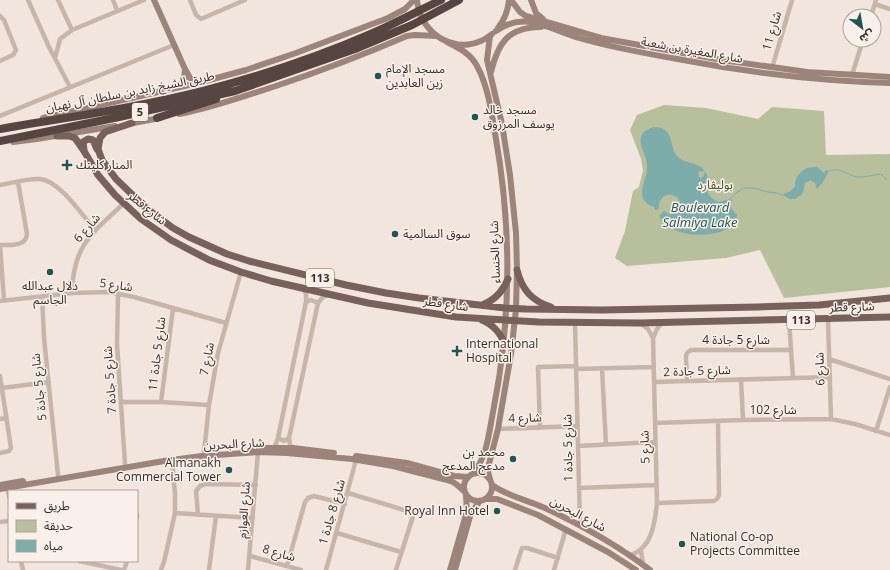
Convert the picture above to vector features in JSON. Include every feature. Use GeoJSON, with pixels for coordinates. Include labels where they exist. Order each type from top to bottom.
{"type":"FeatureCollection","features":[{"type":"Feature","properties":{"kind":"highway","name":"طريق الشيخ زايد بن سلطان آل نهيان"},"geometry":{"type":"LineString","coordinates":[[0,129],[133,106],[202,91],[257,76],[372,34],[441,0]]}},
{"type":"Feature","properties":{"kind":"highway","name":"طريق الشيخ زايد بن سلطان آل نهيان"},"geometry":{"type":"LineString","coordinates":[[0,142],[235,91],[355,49],[412,25],[459,0]]}},
{"type":"Feature","properties":{"kind":"highway"},"geometry":{"type":"LineString","coordinates":[[158,118],[206,104],[235,91]]}},
{"type":"Feature","properties":{"kind":"main road"},"geometry":{"type":"LineString","coordinates":[[154,0],[185,69],[190,78],[198,83]]}},
{"type":"Feature","properties":{"kind":"main road"},"geometry":{"type":"LineString","coordinates":[[20,126],[53,116],[198,83],[253,67],[350,33],[398,13],[416,0],[424,23],[436,36]]}},
{"type":"Feature","properties":{"kind":"main road"},"geometry":{"type":"LineString","coordinates":[[447,42],[469,44],[490,36],[496,31],[504,20],[510,0]]}},
{"type":"Feature","properties":{"kind":"main road","name":"شارع المغيرة بن شعبة"},"geometry":{"type":"LineString","coordinates":[[510,0],[520,12],[526,16],[579,38],[658,56],[719,67],[828,81],[890,82]]}},
{"type":"Feature","properties":{"kind":"main road"},"geometry":{"type":"LineString","coordinates":[[531,0],[536,13],[548,25]]}},
{"type":"Feature","properties":{"kind":"main road","name":"شارع المغيرة بن شعبة"},"geometry":{"type":"LineString","coordinates":[[496,31],[503,26],[520,21],[526,21],[601,38],[707,58],[772,68],[890,77]]}},
{"type":"Feature","properties":{"kind":"main road"},"geometry":{"type":"LineString","coordinates":[[490,73],[496,53],[503,41],[513,33],[523,29],[548,25]]}},
{"type":"Feature","properties":{"kind":"main road"},"geometry":{"type":"LineString","coordinates":[[0,142],[57,136],[204,109],[358,57],[407,36],[436,36]]}},
{"type":"Feature","properties":{"kind":"main road","name":"شارع الخنساء"},"geometry":{"type":"LineString","coordinates":[[436,36],[466,52],[476,64],[485,85],[501,165],[507,233],[507,321],[498,391],[482,461],[478,468],[470,475]]}},
{"type":"Feature","properties":{"kind":"main road","name":"شارع الخنساء"},"geometry":{"type":"LineString","coordinates":[[490,36],[487,60],[502,124],[510,175],[516,232],[517,270],[516,309],[511,354],[498,429],[489,464],[488,472],[491,482]]}},
{"type":"Feature","properties":{"kind":"main road"},"geometry":{"type":"LineString","coordinates":[[176,87],[184,80],[185,69]]}},
{"type":"Feature","properties":{"kind":"main road"},"geometry":{"type":"LineString","coordinates":[[98,149],[100,138],[105,132],[132,123]]}},
{"type":"Feature","properties":{"kind":"main road","name":"شارع قطر"},"geometry":{"type":"LineString","coordinates":[[57,136],[72,137],[78,141],[98,175],[123,204],[156,231],[171,240],[209,260],[241,272],[271,281],[368,303],[480,319],[575,323],[640,323],[890,317]]}},
{"type":"Feature","properties":{"kind":"main road"},"geometry":{"type":"LineString","coordinates":[[84,151],[83,142],[88,139],[93,140],[98,149]]}},
{"type":"Feature","properties":{"kind":"main road","name":"شارع قطر"},"geometry":{"type":"LineString","coordinates":[[98,149],[107,168],[124,188],[146,208],[189,237],[227,254],[249,261],[346,285],[399,294],[516,309],[602,310],[740,308],[819,305],[890,298]]}},
{"type":"Feature","properties":{"kind":"main road"},"geometry":{"type":"LineString","coordinates":[[517,270],[520,281],[532,298],[540,304],[561,310]]}},
{"type":"Feature","properties":{"kind":"main road"},"geometry":{"type":"LineString","coordinates":[[480,305],[489,302],[497,296],[504,288],[508,280]]}},
{"type":"Feature","properties":{"kind":"main road"},"geometry":{"type":"LineString","coordinates":[[368,303],[374,300],[393,304],[398,300],[399,294]]}},
{"type":"Feature","properties":{"kind":"main road"},"geometry":{"type":"LineString","coordinates":[[696,321],[714,317],[715,313],[710,308]]}},
{"type":"Feature","properties":{"kind":"main road"},"geometry":{"type":"LineString","coordinates":[[729,321],[724,317],[725,312],[740,308]]}},
{"type":"Feature","properties":{"kind":"main road"},"geometry":{"type":"LineString","coordinates":[[615,323],[613,319],[616,314],[632,309]]}},
{"type":"Feature","properties":{"kind":"main road"},"geometry":{"type":"LineString","coordinates":[[593,323],[605,319],[605,314],[602,310]]}},
{"type":"Feature","properties":{"kind":"main road"},"geometry":{"type":"LineString","coordinates":[[480,319],[496,329],[505,344]]}},
{"type":"Feature","properties":{"kind":"main road","name":"شارع البحرين"},"geometry":{"type":"LineString","coordinates":[[0,489],[5,485],[58,475],[204,452],[272,448],[292,448],[386,460],[407,463],[454,476],[470,475]]}},
{"type":"Feature","properties":{"kind":"main road","name":"شارع البحرين"},"geometry":{"type":"LineString","coordinates":[[5,485],[202,456],[258,452],[309,455],[393,466],[451,481],[456,484],[465,494]]}},
{"type":"Feature","properties":{"kind":"main road"},"geometry":{"type":"LineString","coordinates":[[450,570],[467,511],[464,484],[470,475],[476,473],[484,474],[491,482],[491,493],[482,500],[471,513],[455,570]]}},
{"type":"Feature","properties":{"kind":"main road","name":"شارع البحرين"},"geometry":{"type":"LineString","coordinates":[[491,482],[502,491],[545,508],[580,526],[630,555],[650,570]]}},
{"type":"Feature","properties":{"kind":"main road"},"geometry":{"type":"LineString","coordinates":[[465,494],[472,500],[482,500]]}},
{"type":"Feature","properties":{"kind":"main road","name":"شارع البحرين"},"geometry":{"type":"LineString","coordinates":[[482,500],[497,499],[538,515],[608,552],[636,570]]}},
{"type":"Feature","properties":{"kind":"main road"},"geometry":{"type":"LineString","coordinates":[[538,515],[539,510],[545,508]]}},
{"type":"Feature","properties":{"kind":"street"},"geometry":{"type":"LineString","coordinates":[[28,0],[70,87]]}},
{"type":"Feature","properties":{"kind":"street"},"geometry":{"type":"LineString","coordinates":[[58,0],[72,30]]}},
{"type":"Feature","properties":{"kind":"street"},"geometry":{"type":"LineString","coordinates":[[113,0],[117,10]]}},
{"type":"Feature","properties":{"kind":"street"},"geometry":{"type":"LineString","coordinates":[[55,58],[60,39],[72,30],[144,0]]}},
{"type":"Feature","properties":{"kind":"street"},"geometry":{"type":"LineString","coordinates":[[190,0],[196,15],[201,19],[246,0]]}},
{"type":"Feature","properties":{"kind":"street","name":"شارع 11"},"geometry":{"type":"LineString","coordinates":[[772,68],[792,0]]}},
{"type":"Feature","properties":{"kind":"street"},"geometry":{"type":"LineString","coordinates":[[875,2],[890,9]]}},
{"type":"Feature","properties":{"kind":"street"},"geometry":{"type":"LineString","coordinates":[[0,16],[4,20],[16,50],[13,55],[0,61]]}},
{"type":"Feature","properties":{"kind":"street"},"geometry":{"type":"LineString","coordinates":[[0,116],[174,45]]}},
{"type":"Feature","properties":{"kind":"street"},"geometry":{"type":"LineString","coordinates":[[852,75],[860,48]]}},
{"type":"Feature","properties":{"kind":"street"},"geometry":{"type":"LineString","coordinates":[[0,185],[38,179],[53,183],[60,188],[95,230]]}},
{"type":"Feature","properties":{"kind":"street"},"geometry":{"type":"LineString","coordinates":[[2,301],[0,246],[20,244],[27,238],[18,182]]}},
{"type":"Feature","properties":{"kind":"street","name":"شارع 6"},"geometry":{"type":"LineString","coordinates":[[72,293],[72,277],[82,247],[95,230],[123,204]]}},
{"type":"Feature","properties":{"kind":"street","name":"شارع 7"},"geometry":{"type":"LineString","coordinates":[[204,452],[209,405],[218,353],[241,272]]}},
{"type":"Feature","properties":{"kind":"street"},"geometry":{"type":"LineString","coordinates":[[272,448],[276,443],[278,436],[306,302],[306,294],[301,287]]}},
{"type":"Feature","properties":{"kind":"street","name":"شارع 5"},"geometry":{"type":"LineString","coordinates":[[2,301],[72,293],[109,292],[173,308],[226,324]]}},
{"type":"Feature","properties":{"kind":"street","name":"شارع 5 جادة 7"},"geometry":{"type":"LineString","coordinates":[[118,294],[118,344],[125,464]]}},
{"type":"Feature","properties":{"kind":"street"},"geometry":{"type":"LineString","coordinates":[[292,448],[289,438],[318,303],[325,296],[331,294]]}},
{"type":"Feature","properties":{"kind":"street","name":"شارع 5 جادة 5"},"geometry":{"type":"LineString","coordinates":[[42,296],[43,325],[58,475]]}},
{"type":"Feature","properties":{"kind":"street"},"geometry":{"type":"LineString","coordinates":[[306,302],[311,300],[318,303]]}},
{"type":"Feature","properties":{"kind":"street","name":"شارع 5 جادة 11"},"geometry":{"type":"LineString","coordinates":[[161,402],[173,308]]}},
{"type":"Feature","properties":{"kind":"street","name":"شارع 6"},"geometry":{"type":"LineString","coordinates":[[828,319],[831,419]]}},
{"type":"Feature","properties":{"kind":"street"},"geometry":{"type":"LineString","coordinates":[[789,320],[793,378]]}},
{"type":"Feature","properties":{"kind":"street"},"geometry":{"type":"LineString","coordinates":[[653,338],[657,329],[664,322]]}},
{"type":"Feature","properties":{"kind":"street","name":"شارع 5 جادة 1"},"geometry":{"type":"LineString","coordinates":[[575,323],[580,526]]}},
{"type":"Feature","properties":{"kind":"street"},"geometry":{"type":"LineString","coordinates":[[640,323],[648,329],[653,338]]}},
{"type":"Feature","properties":{"kind":"street","name":"شارع 5"},"geometry":{"type":"LineString","coordinates":[[641,551],[647,543],[656,518],[657,503],[653,338]]}},
{"type":"Feature","properties":{"kind":"street","name":"شارع 5 جادة 4"},"geometry":{"type":"LineString","coordinates":[[687,381],[686,356],[691,350],[791,350]]}},
{"type":"Feature","properties":{"kind":"street"},"geometry":{"type":"LineString","coordinates":[[830,359],[890,379]]}},
{"type":"Feature","properties":{"kind":"street"},"geometry":{"type":"LineString","coordinates":[[540,428],[538,367],[653,367]]}},
{"type":"Feature","properties":{"kind":"street"},"geometry":{"type":"LineString","coordinates":[[602,368],[606,445]]}},
{"type":"Feature","properties":{"kind":"street"},"geometry":{"type":"LineString","coordinates":[[0,376],[10,449],[0,453]]}},
{"type":"Feature","properties":{"kind":"street","name":"شارع 5 جادة 2"},"geometry":{"type":"LineString","coordinates":[[654,382],[830,377]]}},
{"type":"Feature","properties":{"kind":"street","name":"شارع 5 جادة 2"},"geometry":{"type":"LineString","coordinates":[[741,379],[743,420]]}},
{"type":"Feature","properties":{"kind":"street"},"geometry":{"type":"LineString","coordinates":[[2,388],[49,382]]}},
{"type":"Feature","properties":{"kind":"street"},"geometry":{"type":"LineString","coordinates":[[876,431],[890,387]]}},
{"type":"Feature","properties":{"kind":"street"},"geometry":{"type":"LineString","coordinates":[[122,402],[161,402],[209,405]]}},
{"type":"Feature","properties":{"kind":"street"},"geometry":{"type":"LineString","coordinates":[[0,419],[6,418]]}},
{"type":"Feature","properties":{"kind":"street","name":"شارع 102"},"geometry":{"type":"LineString","coordinates":[[655,423],[831,419],[855,424],[890,435]]}},
{"type":"Feature","properties":{"kind":"street"},"geometry":{"type":"LineString","coordinates":[[657,503],[714,501],[720,495],[718,421]]}},
{"type":"Feature","properties":{"kind":"street","name":"شارع 4"},"geometry":{"type":"LineString","coordinates":[[498,429],[578,426]]}},
{"type":"Feature","properties":{"kind":"street"},"geometry":{"type":"LineString","coordinates":[[278,436],[284,441],[289,438]]}},
{"type":"Feature","properties":{"kind":"street"},"geometry":{"type":"LineString","coordinates":[[578,446],[655,442]]}},
{"type":"Feature","properties":{"kind":"street","name":"شارع العوازم"},"geometry":{"type":"LineString","coordinates":[[248,570],[258,452]]}},
{"type":"Feature","properties":{"kind":"street"},"geometry":{"type":"LineString","coordinates":[[161,570],[175,513],[172,460]]}},
{"type":"Feature","properties":{"kind":"street","name":"شارع 8 جادة 1"},"geometry":{"type":"LineString","coordinates":[[326,570],[356,460]]}},
{"type":"Feature","properties":{"kind":"street"},"geometry":{"type":"LineString","coordinates":[[198,515],[196,491],[200,486],[206,484],[256,485]]}},
{"type":"Feature","properties":{"kind":"street"},"geometry":{"type":"LineString","coordinates":[[579,488],[656,485]]}},
{"type":"Feature","properties":{"kind":"street"},"geometry":{"type":"LineString","coordinates":[[348,493],[414,513],[396,570]]}},
{"type":"Feature","properties":{"kind":"street"},"geometry":{"type":"LineString","coordinates":[[287,566],[305,502],[308,498],[316,496],[345,504]]}},
{"type":"Feature","properties":{"kind":"street"},"geometry":{"type":"LineString","coordinates":[[175,513],[253,518]]}},
{"type":"Feature","properties":{"kind":"street"},"geometry":{"type":"LineString","coordinates":[[209,570],[216,516]]}},
{"type":"Feature","properties":{"kind":"street"},"geometry":{"type":"LineString","coordinates":[[554,570],[566,529]]}},
{"type":"Feature","properties":{"kind":"street"},"geometry":{"type":"LineString","coordinates":[[337,533],[401,552]]}},
{"type":"Feature","properties":{"kind":"street"},"geometry":{"type":"LineString","coordinates":[[515,570],[522,548],[527,548],[558,558]]}},
{"type":"Feature","properties":{"kind":"street"},"geometry":{"type":"LineString","coordinates":[[630,555],[641,551],[643,564]]}},
{"type":"Feature","properties":{"kind":"street","name":"شارع 8"},"geometry":{"type":"LineString","coordinates":[[250,556],[302,570]]}},
{"type":"Feature","properties":{"kind":"street"},"geometry":{"type":"LineString","coordinates":[[84,562],[122,570]]}},
{"type":"Feature","properties":{"kind":"green space","name":"بوليڤارد"},"geometry":{"type":"Polygon","coordinates":[[[664,105],[706,108],[758,119],[772,107],[824,111],[826,155],[890,154],[890,287],[784,298],[760,250],[726,258],[627,266],[615,258],[625,231],[633,191],[639,187],[643,170],[641,159],[630,130],[637,115],[664,105]]]}},
{"type":"Feature","properties":{"kind":"water","name":"Boulevard Salmiya Lake"},"geometry":{"type":"Polygon","coordinates":[[[654,127],[666,130],[669,134],[674,152],[680,159],[699,166],[705,171],[698,172],[699,177],[701,178],[704,176],[704,173],[706,172],[708,193],[713,199],[719,202],[730,199],[732,200],[730,207],[737,215],[735,222],[730,227],[724,231],[716,233],[698,235],[680,232],[670,227],[659,216],[664,211],[669,214],[674,213],[677,215],[680,202],[677,197],[668,195],[663,197],[660,202],[659,209],[655,210],[654,207],[647,203],[642,195],[647,161],[641,144],[641,139],[646,130],[654,127]]]}},
{"type":"Feature","properties":{"kind":"water"},"geometry":{"type":"Polygon","coordinates":[[[817,167],[824,173],[826,170],[829,171],[817,189],[815,183],[811,180],[805,183],[803,193],[796,199],[790,199],[782,195],[793,189],[798,176],[804,169],[817,167]]]}},
{"type":"Feature","properties":{"kind":"waterway"},"geometry":{"type":"LineString","coordinates":[[829,171],[839,170],[859,177],[881,174],[887,180]]}},
{"type":"Feature","properties":{"kind":"waterway"},"geometry":{"type":"LineString","coordinates":[[730,199],[744,188],[754,188],[782,195]]}},
{"type":"Feature","properties":{"kind":"place","name":"مسجد الإمام زين العابدين"},"geometry":{"type":"Point","coordinates":[378,76]}},
{"type":"Feature","properties":{"kind":"place","name":"مسجد خالد يوسف المرزوق"},"geometry":{"type":"Point","coordinates":[475,117]}},
{"type":"Feature","properties":{"kind":"place","name":"المنار كلينك"},"geometry":{"type":"Point","coordinates":[67,165]}},
{"type":"Feature","properties":{"kind":"place","name":"سوق السالمية"},"geometry":{"type":"Point","coordinates":[395,234]}},
{"type":"Feature","properties":{"kind":"place","name":"دلال عبدالله الجاسم"},"geometry":{"type":"Point","coordinates":[50,272]}},
{"type":"Feature","properties":{"kind":"place","name":"International Hospital"},"geometry":{"type":"Point","coordinates":[457,351]}},
{"type":"Feature","properties":{"kind":"place","name":"محمد بن مدعج المدعج"},"geometry":{"type":"Point","coordinates":[513,459]}},
{"type":"Feature","properties":{"kind":"place","name":"Almanakh Commercial Tower"},"geometry":{"type":"Point","coordinates":[229,470]}},
{"type":"Feature","properties":{"kind":"place","name":"Royal Inn Hotel"},"geometry":{"type":"Point","coordinates":[497,511]}},
{"type":"Feature","properties":{"kind":"place","name":"National Co-op Projects Committee"},"geometry":{"type":"Point","coordinates":[682,544]}}]}
